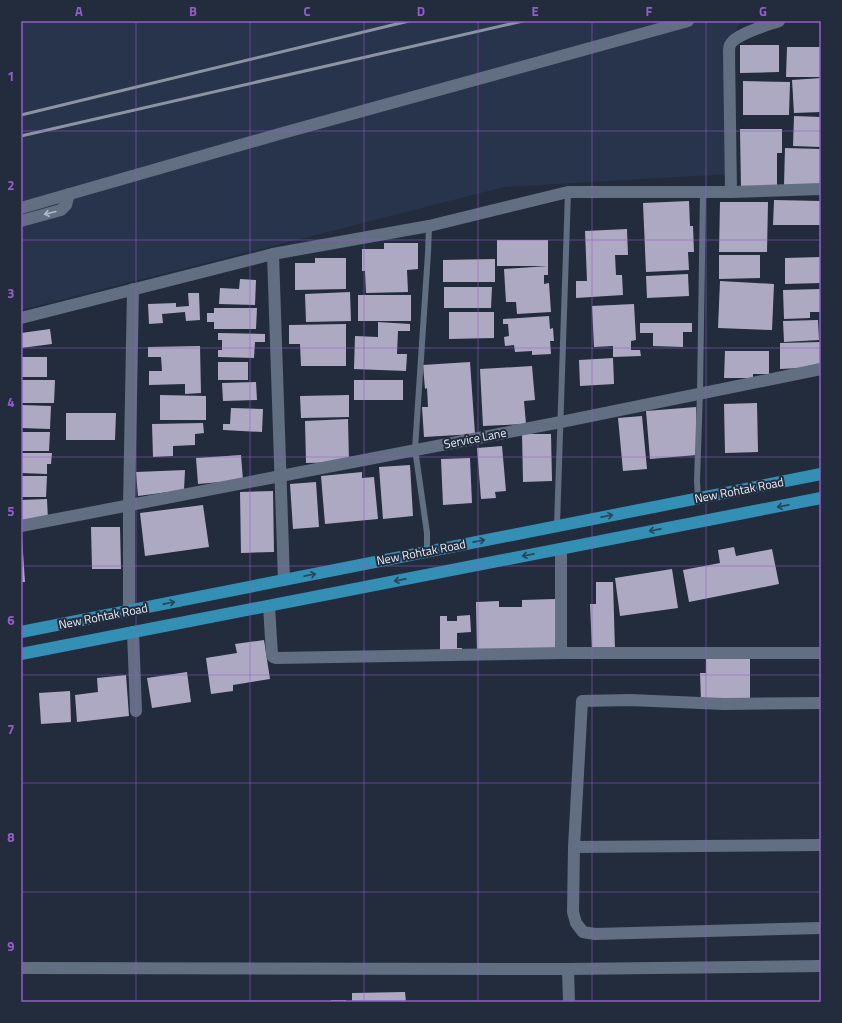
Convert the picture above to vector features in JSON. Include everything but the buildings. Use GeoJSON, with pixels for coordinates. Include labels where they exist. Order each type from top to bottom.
{"type":"FeatureCollection","features":[{"type":"Feature","properties":{"kind":"main road","name":"New Rohtak Road"},"geometry":{"type":"LineString","coordinates":[[21,632],[821,474]]}},
{"type":"Feature","properties":{"kind":"main road","name":"New Rohtak Road"},"geometry":{"type":"LineString","coordinates":[[21,654],[821,498]]}},
{"type":"Feature","properties":{"kind":"street"},"geometry":{"type":"LineString","coordinates":[[21,208],[279,134],[688,21]]}},
{"type":"Feature","properties":{"kind":"street"},"geometry":{"type":"LineString","coordinates":[[731,192],[730,45],[734,39],[744,34],[780,21]]}},
{"type":"Feature","properties":{"kind":"street"},"geometry":{"type":"LineString","coordinates":[[21,318],[273,254],[428,226],[568,192],[731,192],[821,189]]}},
{"type":"Feature","properties":{"kind":"street"},"geometry":{"type":"LineString","coordinates":[[21,220],[61,210],[66,205],[69,194]]}},
{"type":"Feature","properties":{"kind":"street"},"geometry":{"type":"LineString","coordinates":[[273,254],[284,580]]}},
{"type":"Feature","properties":{"kind":"street"},"geometry":{"type":"LineString","coordinates":[[129,610],[129,505],[133,289]]}},
{"type":"Feature","properties":{"kind":"street","name":"Service Lane"},"geometry":{"type":"LineString","coordinates":[[21,526],[560,422],[821,368]]}},
{"type":"Feature","properties":{"kind":"street"},"geometry":{"type":"LineString","coordinates":[[561,549],[561,653],[563,653]]}},
{"type":"Feature","properties":{"kind":"street"},"geometry":{"type":"LineString","coordinates":[[268,606],[272,655],[276,658],[563,653],[821,653]]}},
{"type":"Feature","properties":{"kind":"street"},"geometry":{"type":"LineString","coordinates":[[133,632],[136,711]]}},
{"type":"Feature","properties":{"kind":"street"},"geometry":{"type":"LineString","coordinates":[[821,703],[724,704],[630,700],[582,701],[574,847],[573,912],[576,923],[583,932],[595,934],[821,928]]}},
{"type":"Feature","properties":{"kind":"street"},"geometry":{"type":"LineString","coordinates":[[574,847],[821,845]]}},
{"type":"Feature","properties":{"kind":"street"},"geometry":{"type":"LineString","coordinates":[[21,968],[568,969],[821,966]]}},
{"type":"Feature","properties":{"kind":"street"},"geometry":{"type":"LineString","coordinates":[[568,969],[569,1002]]}},
{"type":"Feature","properties":{"kind":"lane"},"geometry":{"type":"LineString","coordinates":[[557,526],[568,192]]}},
{"type":"Feature","properties":{"kind":"lane"},"geometry":{"type":"LineString","coordinates":[[698,498],[697,481],[703,192]]}},
{"type":"Feature","properties":{"kind":"lane"},"geometry":{"type":"LineString","coordinates":[[427,551],[427,533],[415,449],[428,253],[428,226]]}},
{"type":"Feature","properties":{"kind":"shaded area"},"geometry":{"type":"Polygon","coordinates":[[[21,21],[747,21],[737,26],[730,174],[504,187],[21,310],[21,21]]]}},
{"type":"Feature","properties":{"kind":"railway"},"geometry":{"type":"LineString","coordinates":[[21,115],[409,21]]}},
{"type":"Feature","properties":{"kind":"railway"},"geometry":{"type":"LineString","coordinates":[[21,136],[523,21]]}}]}
